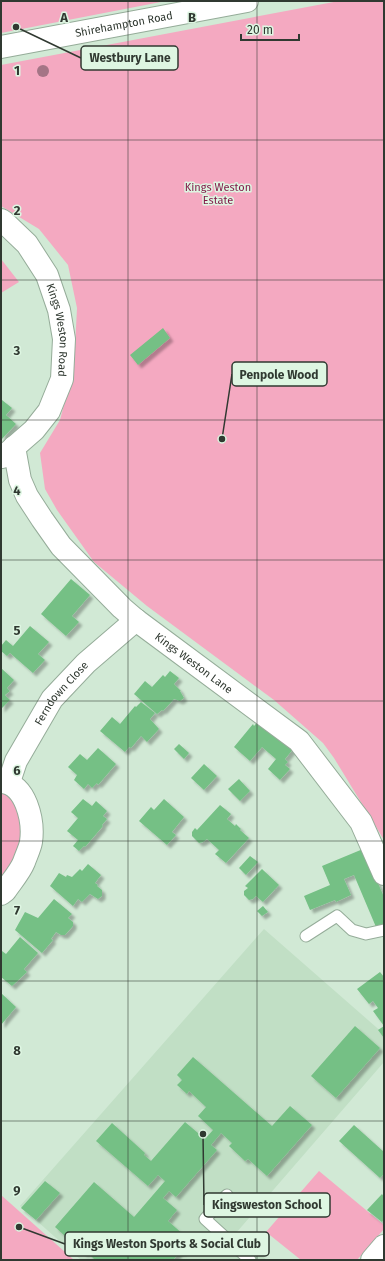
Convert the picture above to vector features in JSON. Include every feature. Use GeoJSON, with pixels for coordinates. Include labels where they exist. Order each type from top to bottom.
{"type":"FeatureCollection","features":[{"type":"Feature","properties":{"kind":"street","name":"Shirehampton Road"},"geometry":{"type":"LineString","coordinates":[[1,47],[247,1]]}},
{"type":"Feature","properties":{"kind":"street","name":"Kings Weston Road"},"geometry":{"type":"LineString","coordinates":[[1,220],[27,244],[47,275],[59,310],[64,339],[62,379],[49,411],[34,430],[7,453]]}},
{"type":"Feature","properties":{"kind":"street","name":"Kings Weston Lane"},"geometry":{"type":"LineString","coordinates":[[7,453],[27,496],[61,546],[117,603],[136,620],[299,741],[361,822],[384,874]]}},
{"type":"Feature","properties":{"kind":"street","name":"Ferndown Close"},"geometry":{"type":"LineString","coordinates":[[1,894],[5,891],[23,864],[31,842],[30,818],[22,794],[17,788],[5,782],[52,699],[86,664],[136,620]]}},
{"type":"Feature","properties":{"kind":"street"},"geometry":{"type":"LineString","coordinates":[[372,1260],[384,1246]]}},
{"type":"Feature","properties":{"kind":"lane"},"geometry":{"type":"LineString","coordinates":[[306,936],[337,916],[352,930],[366,934],[384,930]]}},
{"type":"Feature","properties":{"kind":"lane"},"geometry":{"type":"LineString","coordinates":[[227,1195],[205,1219],[250,1260]]}},
{"type":"Feature","properties":{"kind":"shaded area"},"geometry":{"type":"Polygon","coordinates":[[[264,929],[384,1034],[384,1062],[236,1233],[267,1260],[81,1260],[20,1206],[264,929]]]}},
{"type":"Feature","properties":{"kind":"green space"},"geometry":{"type":"Polygon","coordinates":[[[1,1],[166,1],[1,33],[1,1]]]}},
{"type":"Feature","properties":{"kind":"green space","name":"Kings Weston Estate"},"geometry":{"type":"Polygon","coordinates":[[[339,1],[384,1],[384,840],[334,758],[323,743],[274,700],[147,606],[94,562],[57,510],[45,489],[40,453],[60,420],[74,367],[77,308],[68,265],[39,229],[1,206],[1,65],[339,1]]]}},
{"type":"Feature","properties":{"kind":"green space"},"geometry":{"type":"Polygon","coordinates":[[[1,259],[19,282],[1,293],[1,259]]]}},
{"type":"Feature","properties":{"kind":"green space"},"geometry":{"type":"Polygon","coordinates":[[[1,792],[7,793],[18,808],[24,842],[1,882],[1,792]]]}},
{"type":"Feature","properties":{"kind":"green space"},"geometry":{"type":"Polygon","coordinates":[[[319,1171],[384,1225],[384,1229],[357,1260],[301,1260],[266,1232],[319,1171]]]}},
{"type":"Feature","properties":{"kind":"green space"},"geometry":{"type":"Polygon","coordinates":[[[1,1195],[74,1260],[1,1260],[1,1195]]]}},
{"type":"Feature","properties":{"kind":"building"},"geometry":{"type":"Polygon","coordinates":[[[163,328],[170,338],[138,365],[130,355],[163,328]]]}},
{"type":"Feature","properties":{"kind":"building"},"geometry":{"type":"Polygon","coordinates":[[[2,400],[12,408],[6,415],[16,424],[1,440],[2,400]]]}},
{"type":"Feature","properties":{"kind":"building"},"geometry":{"type":"Polygon","coordinates":[[[71,579],[90,595],[72,616],[79,622],[66,636],[41,614],[71,579]]]}},
{"type":"Feature","properties":{"kind":"building"},"geometry":{"type":"Polygon","coordinates":[[[30,626],[49,642],[38,654],[45,660],[33,673],[10,653],[7,656],[1,651],[1,646],[6,640],[13,646],[30,626]]]}},
{"type":"Feature","properties":{"kind":"building"},"geometry":{"type":"Polygon","coordinates":[[[1,668],[14,680],[7,688],[10,691],[5,695],[10,700],[1,709],[1,668]]]}},
{"type":"Feature","properties":{"kind":"building"},"geometry":{"type":"Polygon","coordinates":[[[170,671],[179,678],[174,684],[181,691],[184,698],[180,701],[174,699],[163,711],[162,710],[157,714],[134,694],[145,681],[152,687],[163,675],[165,677],[170,671]]]}},
{"type":"Feature","properties":{"kind":"building"},"geometry":{"type":"Polygon","coordinates":[[[141,702],[155,713],[150,719],[159,729],[147,742],[141,736],[131,748],[129,747],[125,752],[100,731],[112,717],[120,724],[135,706],[136,707],[141,702]]]}},
{"type":"Feature","properties":{"kind":"building"},"geometry":{"type":"Polygon","coordinates":[[[260,719],[294,748],[285,759],[288,762],[285,765],[290,769],[280,780],[268,769],[276,759],[262,747],[250,761],[234,747],[253,724],[254,726],[260,719]]]}},
{"type":"Feature","properties":{"kind":"building"},"geometry":{"type":"Polygon","coordinates":[[[179,744],[189,753],[184,759],[174,749],[179,744]]]}},
{"type":"Feature","properties":{"kind":"building"},"geometry":{"type":"Polygon","coordinates":[[[98,748],[116,764],[98,785],[97,783],[92,788],[88,784],[84,789],[74,780],[77,775],[68,767],[80,754],[87,760],[98,748]]]}},
{"type":"Feature","properties":{"kind":"building"},"geometry":{"type":"Polygon","coordinates":[[[204,764],[217,776],[204,790],[191,778],[204,764]]]}},
{"type":"Feature","properties":{"kind":"building"},"geometry":{"type":"Polygon","coordinates":[[[239,779],[250,791],[240,801],[228,789],[239,779]]]}},
{"type":"Feature","properties":{"kind":"building"},"geometry":{"type":"Polygon","coordinates":[[[83,799],[92,806],[96,801],[107,811],[103,816],[107,819],[85,847],[84,846],[79,851],[73,846],[78,840],[67,831],[78,818],[71,812],[83,799]]]}},
{"type":"Feature","properties":{"kind":"building"},"geometry":{"type":"Polygon","coordinates":[[[164,799],[184,817],[172,832],[176,835],[167,845],[139,821],[151,807],[154,810],[164,799]]]}},
{"type":"Feature","properties":{"kind":"building"},"geometry":{"type":"Polygon","coordinates":[[[220,805],[231,814],[227,819],[235,826],[236,824],[249,838],[226,863],[215,854],[219,850],[207,839],[199,843],[192,836],[192,832],[195,828],[197,830],[220,805]]]}},
{"type":"Feature","properties":{"kind":"building"},"geometry":{"type":"Polygon","coordinates":[[[363,849],[384,897],[384,924],[376,927],[354,875],[344,879],[351,895],[336,902],[335,900],[310,910],[304,896],[330,885],[322,866],[363,849]]]}},
{"type":"Feature","properties":{"kind":"building"},"geometry":{"type":"Polygon","coordinates":[[[250,856],[258,862],[246,875],[239,868],[250,856]]]}},
{"type":"Feature","properties":{"kind":"building"},"geometry":{"type":"Polygon","coordinates":[[[88,864],[101,875],[95,883],[102,890],[102,896],[98,899],[90,894],[82,902],[78,899],[73,906],[50,886],[59,873],[66,877],[67,875],[72,877],[80,869],[82,871],[88,864]]]}},
{"type":"Feature","properties":{"kind":"building"},"geometry":{"type":"Polygon","coordinates":[[[262,869],[279,885],[263,902],[256,896],[249,900],[244,895],[244,891],[248,888],[245,886],[262,869]]]}},
{"type":"Feature","properties":{"kind":"building"},"geometry":{"type":"Polygon","coordinates":[[[54,899],[72,914],[68,918],[73,922],[73,926],[65,935],[61,935],[56,932],[51,939],[53,940],[42,953],[15,930],[25,912],[38,918],[54,899]]]}},
{"type":"Feature","properties":{"kind":"building"},"geometry":{"type":"Polygon","coordinates":[[[263,906],[268,912],[262,916],[257,911],[263,906]]]}},
{"type":"Feature","properties":{"kind":"building"},"geometry":{"type":"Polygon","coordinates":[[[20,937],[38,953],[24,969],[27,972],[12,986],[1,977],[1,952],[2,951],[6,954],[20,937]]]}},
{"type":"Feature","properties":{"kind":"building"},"geometry":{"type":"Polygon","coordinates":[[[380,972],[384,977],[384,1026],[373,1011],[378,1008],[373,1001],[369,1004],[357,989],[380,972]]]}},
{"type":"Feature","properties":{"kind":"building"},"geometry":{"type":"Polygon","coordinates":[[[1,993],[16,1007],[1,1025],[1,993]]]}},
{"type":"Feature","properties":{"kind":"building"},"geometry":{"type":"Polygon","coordinates":[[[355,1026],[380,1048],[336,1098],[311,1076],[355,1026]]]}},
{"type":"Feature","properties":{"kind":"building"},"geometry":{"type":"Polygon","coordinates":[[[384,1026],[384,1038],[378,1030],[384,1026]]]}},
{"type":"Feature","properties":{"kind":"building"},"geometry":{"type":"Polygon","coordinates":[[[193,1057],[272,1126],[290,1106],[312,1125],[267,1176],[248,1159],[245,1161],[229,1146],[232,1143],[221,1133],[211,1145],[217,1150],[176,1197],[169,1191],[163,1198],[177,1210],[168,1221],[192,1242],[182,1253],[180,1252],[173,1260],[95,1260],[87,1252],[85,1254],[55,1227],[94,1182],[134,1217],[165,1181],[158,1175],[148,1186],[96,1141],[112,1123],[145,1153],[144,1155],[151,1161],[185,1122],[205,1139],[213,1130],[198,1116],[206,1107],[189,1091],[187,1094],[177,1085],[182,1080],[177,1075],[193,1057]]]}},
{"type":"Feature","properties":{"kind":"building"},"geometry":{"type":"Polygon","coordinates":[[[354,1125],[384,1152],[384,1174],[380,1178],[339,1141],[354,1125]]]}},
{"type":"Feature","properties":{"kind":"building"},"geometry":{"type":"Polygon","coordinates":[[[45,1181],[60,1193],[36,1220],[21,1208],[45,1181]]]}},
{"type":"Feature","properties":{"kind":"building"},"geometry":{"type":"Polygon","coordinates":[[[382,1194],[384,1197],[384,1219],[382,1222],[367,1210],[382,1194]]]}},
{"type":"Feature","properties":{"kind":"place","name":"Westbury Lane"},"geometry":{"type":"Point","coordinates":[16,27]}},
{"type":"Feature","properties":{"kind":"place","name":"Penpole Wood"},"geometry":{"type":"Point","coordinates":[222,439]}},
{"type":"Feature","properties":{"kind":"place","name":"Kingsweston School"},"geometry":{"type":"Point","coordinates":[203,1134]}},
{"type":"Feature","properties":{"kind":"place","name":"Kings Weston Sports & Social Club"},"geometry":{"type":"Point","coordinates":[19,1227]}}]}
